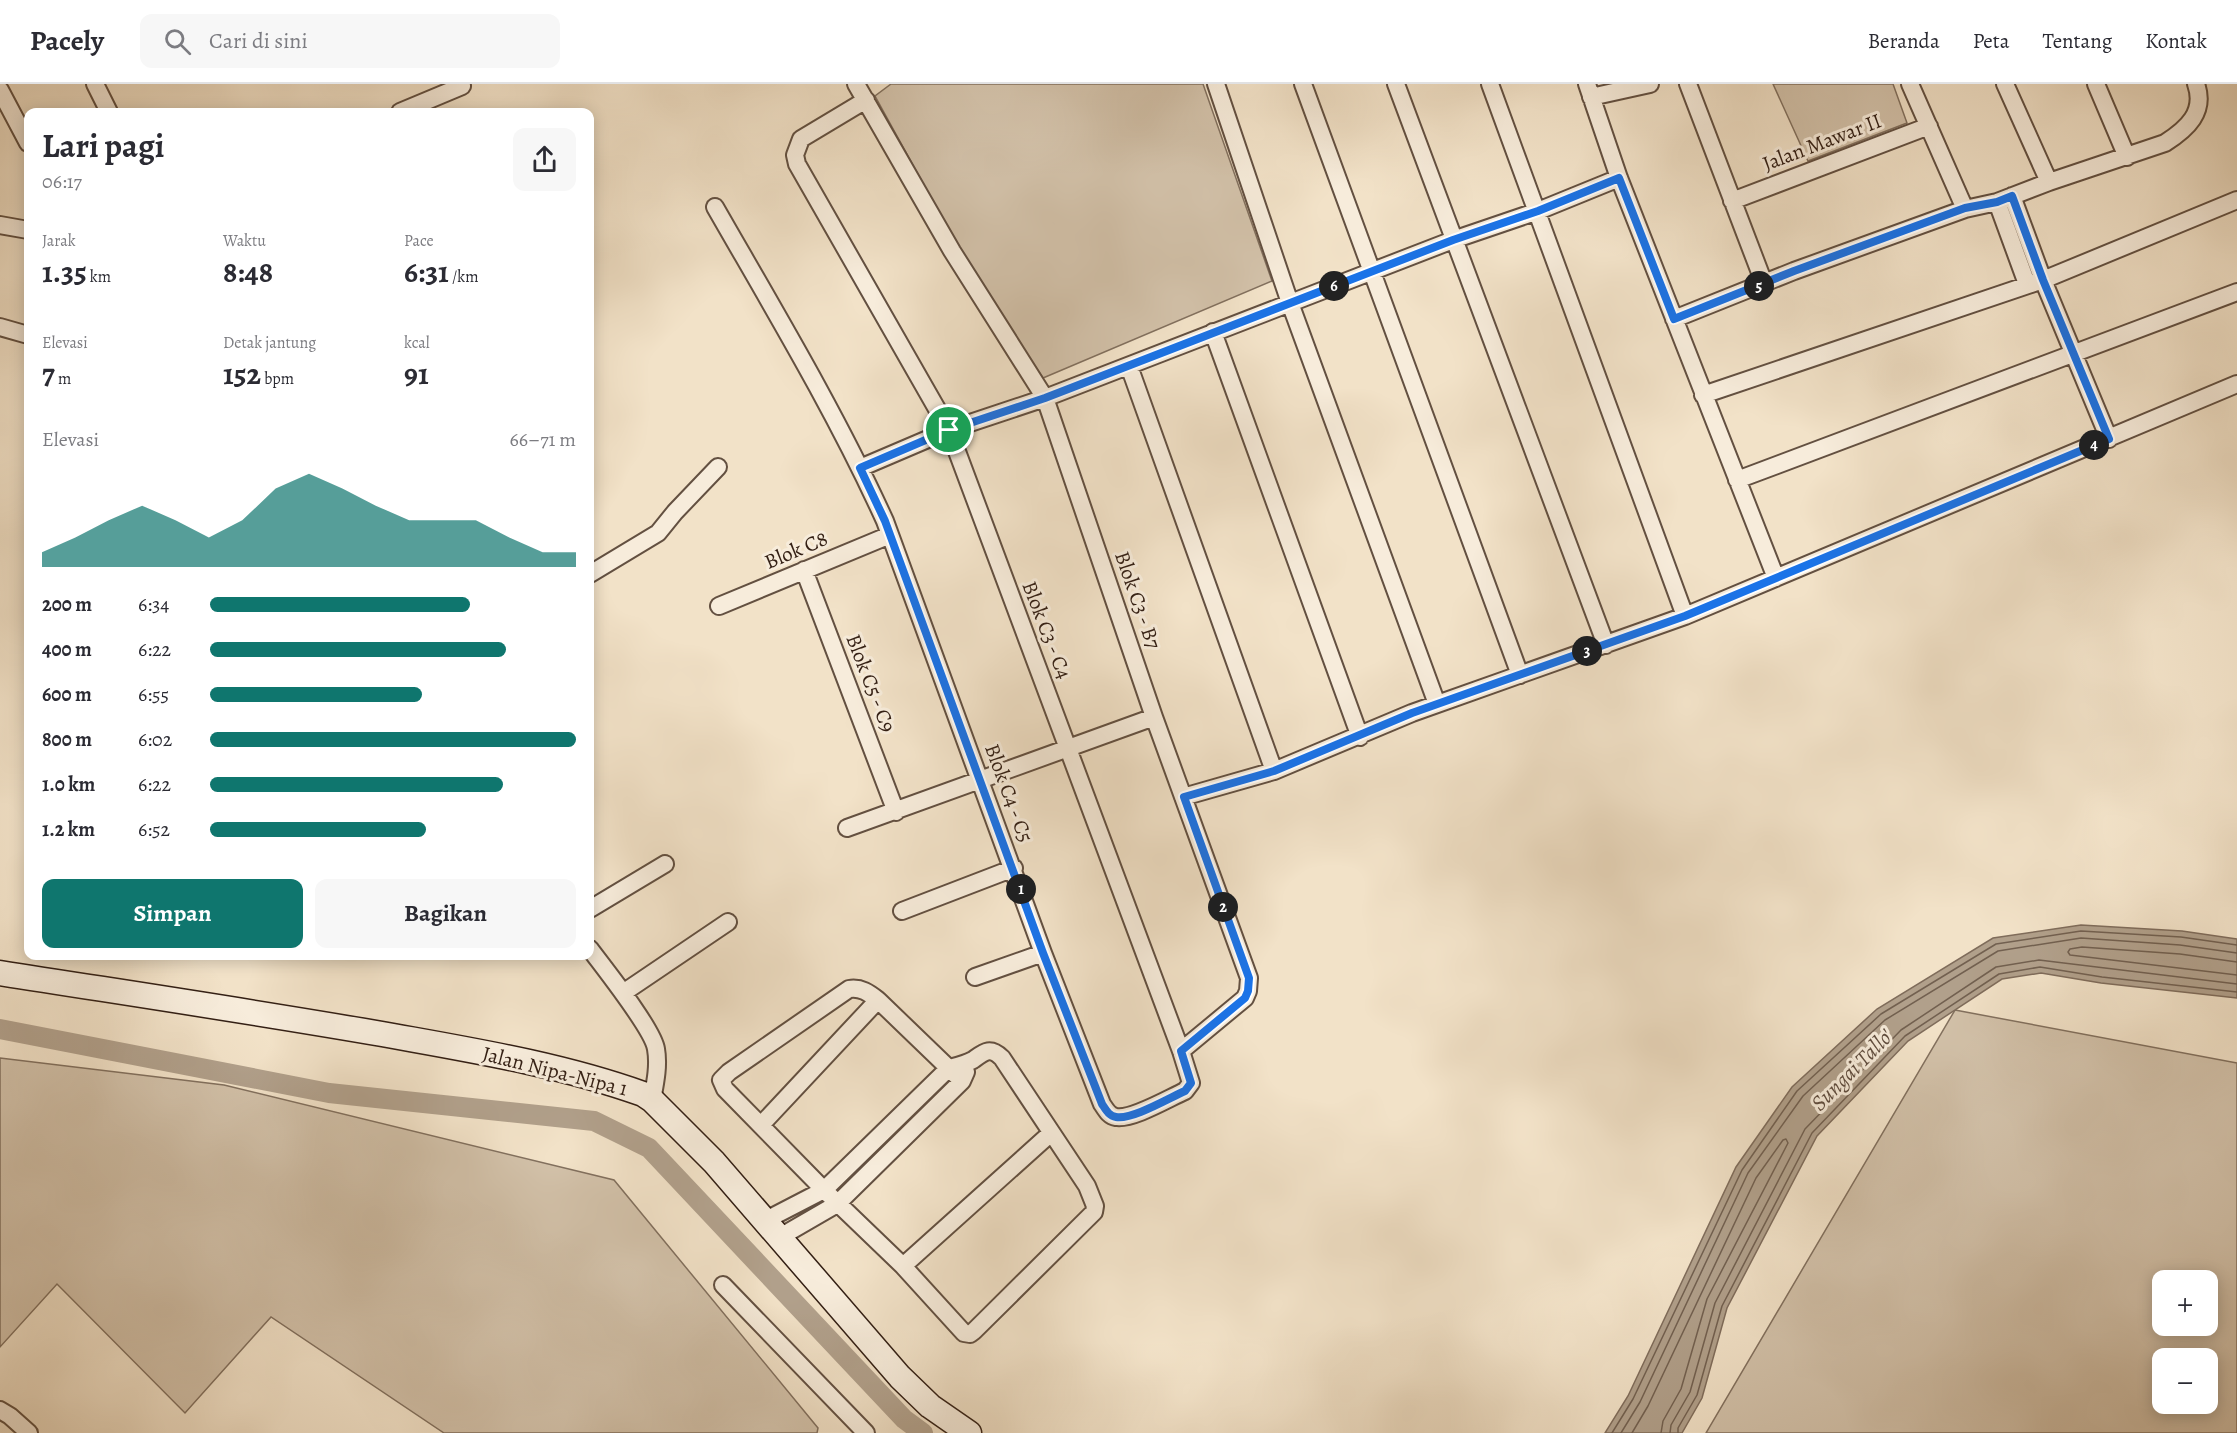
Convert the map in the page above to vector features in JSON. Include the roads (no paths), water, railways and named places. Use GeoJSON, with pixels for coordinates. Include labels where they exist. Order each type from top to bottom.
{"type":"FeatureCollection","features":[{"type":"Feature","properties":{"kind":"street"},"geometry":{"type":"LineString","coordinates":[[95,84],[107,108]]}},
{"type":"Feature","properties":{"kind":"street"},"geometry":{"type":"LineString","coordinates":[[1216,84],[1290,303],[1437,704]]}},
{"type":"Feature","properties":{"kind":"street"},"geometry":{"type":"LineString","coordinates":[[1303,84],[1520,675]]}},
{"type":"Feature","properties":{"kind":"street"},"geometry":{"type":"LineString","coordinates":[[1396,84],[1606,645]]}},
{"type":"Feature","properties":{"kind":"street"},"geometry":{"type":"LineString","coordinates":[[1490,84],[1685,616]]}},
{"type":"Feature","properties":{"kind":"street"},"geometry":{"type":"LineString","coordinates":[[1650,84],[1589,91],[1619,178],[1776,578]]}},
{"type":"Feature","properties":{"kind":"street"},"geometry":{"type":"LineString","coordinates":[[1688,84],[1764,284]]}},
{"type":"Feature","properties":{"kind":"street"},"geometry":{"type":"LineString","coordinates":[[1910,84],[1965,208]]}},
{"type":"Feature","properties":{"kind":"street"},"geometry":{"type":"LineString","coordinates":[[2005,84],[2049,182]]}},
{"type":"Feature","properties":{"kind":"street"},"geometry":{"type":"LineString","coordinates":[[2096,84],[2127,157]]}},
{"type":"Feature","properties":{"kind":"street"},"geometry":{"type":"LineString","coordinates":[[1674,319],[1965,208],[2005,199],[2165,143],[2179,134],[2195,114],[2200,104],[2200,94],[2196,84]]}},
{"type":"Feature","properties":{"kind":"street"},"geometry":{"type":"LineString","coordinates":[[410,108],[462,86]]}},
{"type":"Feature","properties":{"kind":"street"},"geometry":{"type":"LineString","coordinates":[[0,90],[24,135]]}},
{"type":"Feature","properties":{"kind":"street","name":"Blok C3 - C4"},"geometry":{"type":"LineString","coordinates":[[863,90],[801,139],[795,154],[797,165],[949,430],[1181,1051],[1191,1083],[1185,1091],[1128,1116]]}},
{"type":"Feature","properties":{"kind":"street","name":"Blok C3 - B7"},"geometry":{"type":"LineString","coordinates":[[863,90],[952,251],[1045,398],[1154,717],[1249,978],[1245,998],[1181,1051]]}},
{"type":"Feature","properties":{"kind":"street","name":"Jalan Mawar II"},"geometry":{"type":"LineString","coordinates":[[1732,201],[1929,126]]}},
{"type":"Feature","properties":{"kind":"street"},"geometry":{"type":"LineString","coordinates":[[860,468],[949,430],[1045,398],[1453,240],[1538,211],[1619,178]]}},
{"type":"Feature","properties":{"kind":"street"},"geometry":{"type":"LineString","coordinates":[[2005,199],[2035,282],[2074,352],[2109,439]]}},
{"type":"Feature","properties":{"kind":"street"},"geometry":{"type":"LineString","coordinates":[[1703,395],[2035,282],[2237,200]]}},
{"type":"Feature","properties":{"kind":"street","name":"Blok C4 - C5"},"geometry":{"type":"LineString","coordinates":[[715,207],[816,384],[860,468],[890,535],[1014,868],[1043,953],[1102,1104],[1108,1113],[1115,1117],[1128,1116]]}},
{"type":"Feature","properties":{"kind":"street"},"geometry":{"type":"LineString","coordinates":[[0,225],[24,229]]}},
{"type":"Feature","properties":{"kind":"street"},"geometry":{"type":"LineString","coordinates":[[1737,480],[2237,292]]}},
{"type":"Feature","properties":{"kind":"street"},"geometry":{"type":"LineString","coordinates":[[0,327],[24,334]]}},
{"type":"Feature","properties":{"kind":"street"},"geometry":{"type":"LineString","coordinates":[[1213,332],[1359,737]]}},
{"type":"Feature","properties":{"kind":"street"},"geometry":{"type":"LineString","coordinates":[[1129,366],[1274,771]]}},
{"type":"Feature","properties":{"kind":"street"},"geometry":{"type":"LineString","coordinates":[[1184,797],[1274,771],[1437,704],[1685,616],[2237,384]]}},
{"type":"Feature","properties":{"kind":"street"},"geometry":{"type":"LineString","coordinates":[[594,572],[658,533],[718,467]]}},
{"type":"Feature","properties":{"kind":"street","name":"Blok C8"},"geometry":{"type":"LineString","coordinates":[[719,606],[890,535]]}},
{"type":"Feature","properties":{"kind":"street","name":"Blok C5 - C9"},"geometry":{"type":"LineString","coordinates":[[804,570],[896,812]]}},
{"type":"Feature","properties":{"kind":"street"},"geometry":{"type":"LineString","coordinates":[[847,828],[1154,717]]}},
{"type":"Feature","properties":{"kind":"street"},"geometry":{"type":"LineString","coordinates":[[594,907],[665,864]]}},
{"type":"Feature","properties":{"kind":"street"},"geometry":{"type":"LineString","coordinates":[[903,911],[1014,868]]}},
{"type":"Feature","properties":{"kind":"street"},"geometry":{"type":"LineString","coordinates":[[622,993],[728,922]]}},
{"type":"Feature","properties":{"kind":"street"},"geometry":{"type":"LineString","coordinates":[[975,977],[1043,953]]}},
{"type":"Feature","properties":{"kind":"street"},"geometry":{"type":"LineString","coordinates":[[594,954],[652,1038],[656,1048],[657,1073],[652,1100]]}},
{"type":"Feature","properties":{"kind":"street","name":"Jalan Nipa-Nipa 1"},"geometry":{"type":"LineString","coordinates":[[0,973],[299,1020],[469,1050],[574,1073],[643,1094],[652,1100],[714,1162],[900,1377],[930,1406],[969,1433]]}},
{"type":"Feature","properties":{"kind":"street"},"geometry":{"type":"LineString","coordinates":[[773,1229],[825,1190],[949,1068],[972,1060],[987,1050],[998,1053],[1087,1186],[1095,1206],[1094,1212],[974,1331],[970,1334],[964,1333],[903,1266],[837,1204],[825,1190],[725,1089],[721,1080],[849,989],[855,988],[866,991],[878,1000],[949,1068],[962,1081]]}},
{"type":"Feature","properties":{"kind":"street"},"geometry":{"type":"LineString","coordinates":[[761,1125],[878,1000]]}},
{"type":"Feature","properties":{"kind":"street"},"geometry":{"type":"LineString","coordinates":[[773,1229],[837,1204],[962,1081],[972,1060]]}},
{"type":"Feature","properties":{"kind":"street"},"geometry":{"type":"LineString","coordinates":[[903,1266],[1051,1133]]}},
{"type":"Feature","properties":{"kind":"street"},"geometry":{"type":"LineString","coordinates":[[723,1285],[866,1433]]}},
{"type":"Feature","properties":{"kind":"street"},"geometry":{"type":"LineString","coordinates":[[0,1410],[29,1433]]}},
{"type":"Feature","properties":{"kind":"water","name":"Sungai Tallo'"},"geometry":{"type":"Polygon","coordinates":[[[2081,925],[2182,931],[2237,939],[2237,998],[2101,983],[2041,973],[2002,979],[1908,1041],[1817,1136],[1727,1308],[1702,1398],[1682,1433],[1605,1433],[1628,1396],[1736,1167],[1792,1087],[1877,1009],[1993,938],[2081,925]]]}},
{"type":"Feature","properties":{"kind":"waterway"},"geometry":{"type":"LineString","coordinates":[[0,1029],[329,1093],[594,1121],[649,1148],[904,1419],[923,1433]]}}]}
